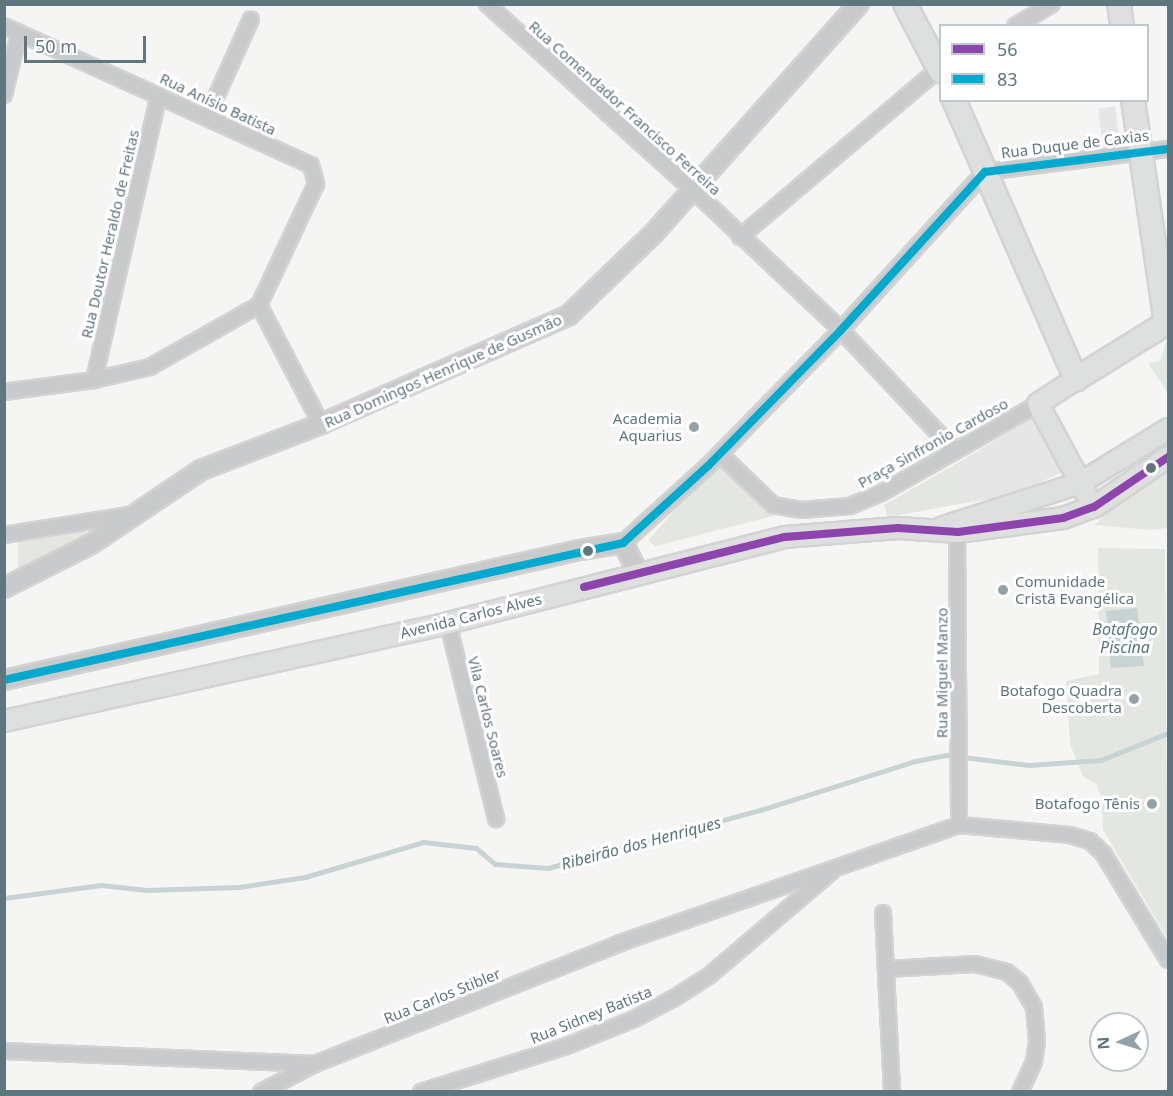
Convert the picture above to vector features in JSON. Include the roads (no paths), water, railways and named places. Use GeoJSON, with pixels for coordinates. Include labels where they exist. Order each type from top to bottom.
{"type":"FeatureCollection","features":[{"type":"Feature","properties":{"kind":"main road"},"geometry":{"type":"LineString","coordinates":[[905,4],[939,67]]}},
{"type":"Feature","properties":{"kind":"main road"},"geometry":{"type":"LineString","coordinates":[[1119,4],[1122,24]]}},
{"type":"Feature","properties":{"kind":"main road"},"geometry":{"type":"LineString","coordinates":[[955,102],[1077,379]]}},
{"type":"Feature","properties":{"kind":"main road"},"geometry":{"type":"LineString","coordinates":[[1094,507],[1038,404],[1167,323],[1133,102]]}},
{"type":"Feature","properties":{"kind":"main road"},"geometry":{"type":"LineString","coordinates":[[952,526],[1080,483],[1168,429]]}},
{"type":"Feature","properties":{"kind":"main road"},"geometry":{"type":"LineString","coordinates":[[952,526],[1028,525],[1094,507],[1168,457]]}},
{"type":"Feature","properties":{"kind":"main road","name":"Avenida Carlos Alves"},"geometry":{"type":"LineString","coordinates":[[4,721],[448,623],[785,537],[952,526]]}},
{"type":"Feature","properties":{"kind":"street","name":"Rua Comendador Francisco Ferreira"},"geometry":{"type":"LineString","coordinates":[[487,4],[692,189],[841,330],[955,451]]}},
{"type":"Feature","properties":{"kind":"street","name":"Rua Domingos Henrique de Gusmão"},"geometry":{"type":"LineString","coordinates":[[4,588],[91,544],[129,516],[201,470],[321,424],[569,315],[613,277],[859,4]]}},
{"type":"Feature","properties":{"kind":"street"},"geometry":{"type":"LineString","coordinates":[[1018,24],[1052,4]]}},
{"type":"Feature","properties":{"kind":"street"},"geometry":{"type":"LineString","coordinates":[[207,117],[251,19]]}},
{"type":"Feature","properties":{"kind":"street","name":"Rua Anísio Batista"},"geometry":{"type":"LineString","coordinates":[[4,26],[311,165],[316,173],[316,184],[259,305]]}},
{"type":"Feature","properties":{"kind":"street"},"geometry":{"type":"LineString","coordinates":[[4,95],[19,33]]}},
{"type":"Feature","properties":{"kind":"street"},"geometry":{"type":"LineString","coordinates":[[741,237],[939,70]]}},
{"type":"Feature","properties":{"kind":"street","name":"Rua Doutor Heraldo de Freitas"},"geometry":{"type":"LineString","coordinates":[[94,380],[159,95]]}},
{"type":"Feature","properties":{"kind":"street","name":"Rua Duque de Caxias"},"geometry":{"type":"LineString","coordinates":[[985,172],[1168,149]]}},
{"type":"Feature","properties":{"kind":"street"},"geometry":{"type":"LineString","coordinates":[[4,680],[580,550],[623,543],[720,454],[841,330],[985,172]]}},
{"type":"Feature","properties":{"kind":"street"},"geometry":{"type":"LineString","coordinates":[[4,392],[94,380],[150,367],[259,305],[321,424]]}},
{"type":"Feature","properties":{"kind":"street","name":"Praça Sinfronio Cardoso"},"geometry":{"type":"LineString","coordinates":[[720,454],[764,499],[783,509],[801,510],[864,501],[1038,404]]}},
{"type":"Feature","properties":{"kind":"street"},"geometry":{"type":"LineString","coordinates":[[4,535],[129,516]]}},
{"type":"Feature","properties":{"kind":"street","name":"Rua Miguel Manzo"},"geometry":{"type":"LineString","coordinates":[[952,526],[959,825]]}},
{"type":"Feature","properties":{"kind":"street"},"geometry":{"type":"LineString","coordinates":[[623,543],[638,573]]}},
{"type":"Feature","properties":{"kind":"street","name":"Vila Carlos Soares"},"geometry":{"type":"LineString","coordinates":[[448,623],[496,819]]}},
{"type":"Feature","properties":{"kind":"street"},"geometry":{"type":"LineString","coordinates":[[959,825],[1070,835],[1090,841],[1103,853],[1168,960]]}},
{"type":"Feature","properties":{"kind":"street","name":"Rua Carlos Stibler"},"geometry":{"type":"LineString","coordinates":[[4,1051],[315,1064],[620,943],[838,865],[959,825]]}},
{"type":"Feature","properties":{"kind":"street","name":"Rua Sidney Batista"},"geometry":{"type":"LineString","coordinates":[[421,1092],[564,1047],[634,1019],[676,997],[710,975],[838,865]]}},
{"type":"Feature","properties":{"kind":"street"},"geometry":{"type":"LineString","coordinates":[[883,913],[892,1092]]}},
{"type":"Feature","properties":{"kind":"street"},"geometry":{"type":"LineString","coordinates":[[887,969],[975,964],[1007,972],[1020,983],[1034,1007],[1037,1042],[1034,1062],[1020,1092]]}},
{"type":"Feature","properties":{"kind":"street"},"geometry":{"type":"LineString","coordinates":[[261,1092],[315,1064]]}},
{"type":"Feature","properties":{"kind":"water","name":"Botafogo Piscina"},"geometry":{"type":"Polygon","coordinates":[[[1137,608],[1144,666],[1111,668],[1106,611],[1137,608]]]}},
{"type":"Feature","properties":{"kind":"waterway","name":"Ribeirão dos Henriques"},"geometry":{"type":"LineString","coordinates":[[4,898],[101,885],[147,890],[239,887],[305,877],[423,842],[476,848],[495,864],[548,868],[760,810],[915,761],[946,755],[1029,765],[1101,760],[1168,733]]}},
{"type":"Feature","properties":{"kind":"place","name":"Academia Aquarius"},"geometry":{"type":"Point","coordinates":[694,427]}},
{"type":"Feature","properties":{"kind":"place","name":"Comunidade Cristã Evangélica"},"geometry":{"type":"Point","coordinates":[1003,590]}},
{"type":"Feature","properties":{"kind":"place","name":"Botafogo Quadra Descoberta"},"geometry":{"type":"Point","coordinates":[1134,699]}},
{"type":"Feature","properties":{"kind":"place","name":"Botafogo Tênis"},"geometry":{"type":"Point","coordinates":[1152,804]}}]}
